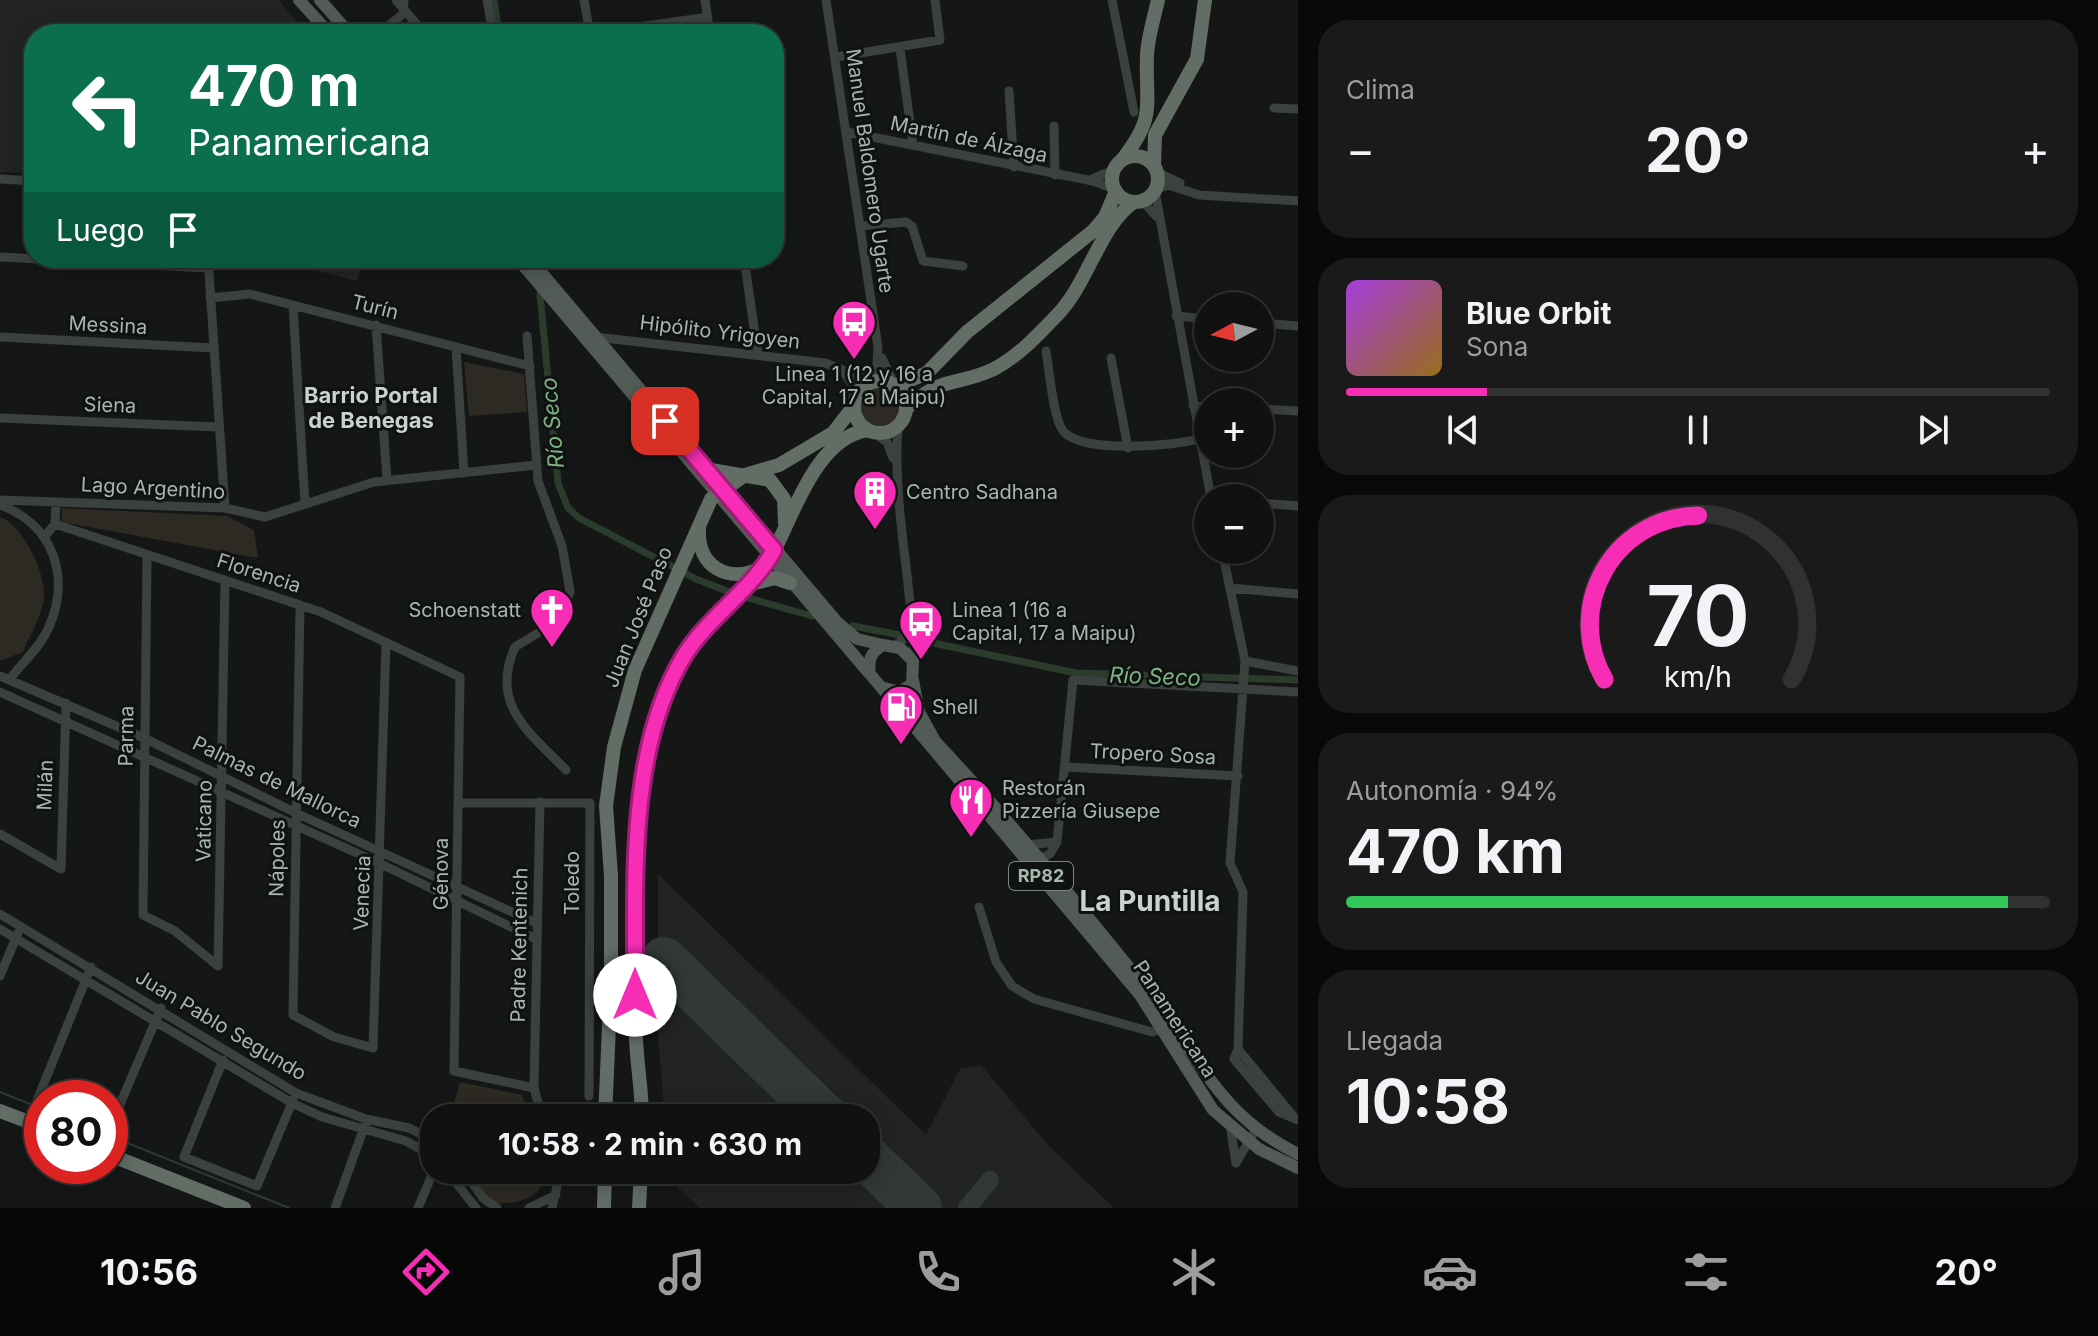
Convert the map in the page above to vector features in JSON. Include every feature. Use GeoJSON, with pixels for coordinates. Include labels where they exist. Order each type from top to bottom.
{"type":"FeatureCollection","features":[{"type":"Feature","properties":{"kind":"highway"},"geometry":{"type":"LineString","coordinates":[[871,432],[857,420],[855,402],[874,381],[895,385],[927,373],[967,332],[1085,239],[1105,217],[1115,190],[1118,165],[1138,139],[1147,117],[1148,43],[1158,0]]}},
{"type":"Feature","properties":{"kind":"highway"},"geometry":{"type":"LineString","coordinates":[[641,1104],[635,1015],[635,902],[646,766],[661,707],[682,660],[702,630],[750,584],[785,528],[814,470],[851,437],[871,432],[884,433],[898,427],[906,409],[934,385],[996,368],[1033,339],[1075,293],[1117,218],[1152,196],[1156,169],[1155,135],[1197,59],[1205,0]]}},
{"type":"Feature","properties":{"kind":"highway"},"geometry":{"type":"LineString","coordinates":[[1118,165],[1137,156],[1156,169]]}},
{"type":"Feature","properties":{"kind":"highway"},"geometry":{"type":"LineString","coordinates":[[1115,190],[1122,198],[1152,196]]}},
{"type":"Feature","properties":{"kind":"highway"},"geometry":{"type":"LineString","coordinates":[[895,385],[906,409]]}},
{"type":"Feature","properties":{"kind":"highway","name":"Juan José Paso"},"geometry":{"type":"LineString","coordinates":[[606,1104],[610,1014],[607,787],[628,690],[680,563],[699,522],[719,492],[745,475],[773,467],[804,451],[841,426],[855,402]]}},
{"type":"Feature","properties":{"kind":"highway"},"geometry":{"type":"LineString","coordinates":[[705,469],[763,477],[778,488],[785,505],[785,528]]}},
{"type":"Feature","properties":{"kind":"highway"},"geometry":{"type":"LineString","coordinates":[[699,522],[702,551],[713,567],[736,576],[768,558]]}},
{"type":"Feature","properties":{"kind":"highway"},"geometry":{"type":"LineString","coordinates":[[750,584],[775,578],[790,583]]}},
{"type":"Feature","properties":{"kind":"highway"},"geometry":{"type":"LineString","coordinates":[[0,1111],[24,1120]]}},
{"type":"Feature","properties":{"kind":"highway"},"geometry":{"type":"LineString","coordinates":[[0,1121],[24,1130]]}},
{"type":"Feature","properties":{"kind":"highway"},"geometry":{"type":"LineString","coordinates":[[128,1162],[244,1208]]}},
{"type":"Feature","properties":{"kind":"highway"},"geometry":{"type":"LineString","coordinates":[[128,1171],[219,1208]]}},
{"type":"Feature","properties":{"kind":"highway"},"geometry":{"type":"LineString","coordinates":[[604,1208],[605,1184]]}},
{"type":"Feature","properties":{"kind":"highway"},"geometry":{"type":"LineString","coordinates":[[639,1208],[640,1184]]}},
{"type":"Feature","properties":{"kind":"main road"},"geometry":{"type":"LineString","coordinates":[[299,0],[321,24]]}},
{"type":"Feature","properties":{"kind":"main road"},"geometry":{"type":"LineString","coordinates":[[320,0],[341,24]]}},
{"type":"Feature","properties":{"kind":"main road"},"geometry":{"type":"LineString","coordinates":[[530,268],[541,283]]}},
{"type":"Feature","properties":{"kind":"main road","name":"Panamericana"},"geometry":{"type":"LineString","coordinates":[[541,283],[595,337],[705,469],[719,492]]}},
{"type":"Feature","properties":{"kind":"main road","name":"Panamericana"},"geometry":{"type":"LineString","coordinates":[[541,283],[719,492],[768,558],[881,687],[963,789],[1035,854],[1162,1029],[1199,1093],[1250,1143],[1298,1168]]}},
{"type":"Feature","properties":{"kind":"main road","name":"Panamericana"},"geometry":{"type":"LineString","coordinates":[[768,558],[846,632],[869,644],[888,646],[909,655],[919,712],[935,741],[1035,854],[1161,1007],[1215,1089],[1256,1129],[1298,1154]]}},
{"type":"Feature","properties":{"kind":"main road"},"geometry":{"type":"LineString","coordinates":[[870,674],[870,655],[888,646]]}},
{"type":"Feature","properties":{"kind":"main road"},"geometry":{"type":"LineString","coordinates":[[881,687],[899,692],[908,688],[914,673]]}},
{"type":"Feature","properties":{"kind":"street"},"geometry":{"type":"LineString","coordinates":[[396,0],[404,5],[418,24]]}},
{"type":"Feature","properties":{"kind":"street"},"geometry":{"type":"LineString","coordinates":[[486,0],[490,24]]}},
{"type":"Feature","properties":{"kind":"street"},"geometry":{"type":"LineString","coordinates":[[584,0],[589,24]]}},
{"type":"Feature","properties":{"kind":"street"},"geometry":{"type":"LineString","coordinates":[[705,0],[709,24]]}},
{"type":"Feature","properties":{"kind":"street","name":"Manuel Baldomero Ugarte"},"geometry":{"type":"LineString","coordinates":[[826,0],[878,347],[874,381]]}},
{"type":"Feature","properties":{"kind":"street"},"geometry":{"type":"LineString","coordinates":[[836,57],[940,40],[935,0]]}},
{"type":"Feature","properties":{"kind":"street"},"geometry":{"type":"LineString","coordinates":[[1112,0],[1134,112]]}},
{"type":"Feature","properties":{"kind":"street"},"geometry":{"type":"LineString","coordinates":[[387,24],[404,5]]}},
{"type":"Feature","properties":{"kind":"street"},"geometry":{"type":"LineString","coordinates":[[660,24],[708,17]]}},
{"type":"Feature","properties":{"kind":"street"},"geometry":{"type":"LineString","coordinates":[[900,48],[913,145]]}},
{"type":"Feature","properties":{"kind":"street"},"geometry":{"type":"LineString","coordinates":[[1009,91],[1014,167]]}},
{"type":"Feature","properties":{"kind":"street"},"geometry":{"type":"LineString","coordinates":[[1274,108],[1298,109]]}},
{"type":"Feature","properties":{"kind":"street"},"geometry":{"type":"LineString","coordinates":[[1054,126],[1055,175]]}},
{"type":"Feature","properties":{"kind":"street","name":"Martín de Álzaga"},"geometry":{"type":"LineString","coordinates":[[847,132],[1085,180],[1115,190]]}},
{"type":"Feature","properties":{"kind":"street","name":"Martín de Álzaga"},"geometry":{"type":"LineString","coordinates":[[1085,180],[1100,178],[1118,165]]}},
{"type":"Feature","properties":{"kind":"street"},"geometry":{"type":"LineString","coordinates":[[1156,169],[1195,189],[1226,196]]}},
{"type":"Feature","properties":{"kind":"street"},"geometry":{"type":"LineString","coordinates":[[0,179],[24,180]]}},
{"type":"Feature","properties":{"kind":"street"},"geometry":{"type":"LineString","coordinates":[[1152,196],[1199,195],[1298,201]]}},
{"type":"Feature","properties":{"kind":"street"},"geometry":{"type":"LineString","coordinates":[[1152,196],[1161,228]]}},
{"type":"Feature","properties":{"kind":"street"},"geometry":{"type":"LineString","coordinates":[[1152,196],[1161,228],[1194,412]]}},
{"type":"Feature","properties":{"kind":"street"},"geometry":{"type":"LineString","coordinates":[[860,226],[906,222],[912,226],[923,261],[963,266]]}},
{"type":"Feature","properties":{"kind":"street"},"geometry":{"type":"LineString","coordinates":[[0,257],[24,258]]}},
{"type":"Feature","properties":{"kind":"street"},"geometry":{"type":"LineString","coordinates":[[208,268],[225,508]]}},
{"type":"Feature","properties":{"kind":"street"},"geometry":{"type":"LineString","coordinates":[[745,268],[758,355]]}},
{"type":"Feature","properties":{"kind":"street","name":"Turín"},"geometry":{"type":"LineString","coordinates":[[210,298],[250,294],[530,366]]}},
{"type":"Feature","properties":{"kind":"street"},"geometry":{"type":"LineString","coordinates":[[293,306],[305,504]]}},
{"type":"Feature","properties":{"kind":"street"},"geometry":{"type":"LineString","coordinates":[[1176,316],[1194,318]]}},
{"type":"Feature","properties":{"kind":"street"},"geometry":{"type":"LineString","coordinates":[[1274,324],[1298,326]]}},
{"type":"Feature","properties":{"kind":"street"},"geometry":{"type":"LineString","coordinates":[[376,325],[387,480]]}},
{"type":"Feature","properties":{"kind":"street"},"geometry":{"type":"LineString","coordinates":[[527,336],[536,465],[544,502],[562,546],[569,602],[561,619],[515,647],[507,691],[512,712],[566,770]]}},
{"type":"Feature","properties":{"kind":"street","name":"Messina"},"geometry":{"type":"LineString","coordinates":[[0,337],[214,348]]}},
{"type":"Feature","properties":{"kind":"street","name":"Hipólito Yrigoyen"},"geometry":{"type":"LineString","coordinates":[[595,337],[840,367],[874,381]]}},
{"type":"Feature","properties":{"kind":"street"},"geometry":{"type":"LineString","coordinates":[[456,347],[464,473]]}},
{"type":"Feature","properties":{"kind":"street","name":"Manuel Baldomero Ugarte"},"geometry":{"type":"LineString","coordinates":[[878,347],[895,385]]}},
{"type":"Feature","properties":{"kind":"street"},"geometry":{"type":"LineString","coordinates":[[1046,351],[1064,432],[1075,438],[1128,448],[1194,440]]}},
{"type":"Feature","properties":{"kind":"street"},"geometry":{"type":"LineString","coordinates":[[1111,358],[1128,448]]}},
{"type":"Feature","properties":{"kind":"street"},"geometry":{"type":"LineString","coordinates":[[840,367],[852,382],[855,402]]}},
{"type":"Feature","properties":{"kind":"street"},"geometry":{"type":"LineString","coordinates":[[1274,410],[1298,411]]}},
{"type":"Feature","properties":{"kind":"street","name":"Siena"},"geometry":{"type":"LineString","coordinates":[[0,418],[218,427]]}},
{"type":"Feature","properties":{"kind":"street"},"geometry":{"type":"LineString","coordinates":[[898,427],[896,473],[912,612],[914,673]]}},
{"type":"Feature","properties":{"kind":"street"},"geometry":{"type":"LineString","coordinates":[[871,432],[887,442],[896,473]]}},
{"type":"Feature","properties":{"kind":"street","name":"Lago Argentino"},"geometry":{"type":"LineString","coordinates":[[0,502],[225,508],[265,517],[387,480],[536,465]]}},
{"type":"Feature","properties":{"kind":"street"},"geometry":{"type":"LineString","coordinates":[[0,502],[27,517],[45,536],[56,566],[57,603],[41,642],[5,677]]}},
{"type":"Feature","properties":{"kind":"street"},"geometry":{"type":"LineString","coordinates":[[45,536],[55,524],[56,502]]}},
{"type":"Feature","properties":{"kind":"street"},"geometry":{"type":"LineString","coordinates":[[1274,504],[1298,506]]}},
{"type":"Feature","properties":{"kind":"street","name":"Florencia"},"geometry":{"type":"LineString","coordinates":[[55,524],[147,557],[300,605],[460,677]]}},
{"type":"Feature","properties":{"kind":"street","name":"Parma"},"geometry":{"type":"LineString","coordinates":[[147,557],[143,915],[175,931],[218,966]]}},
{"type":"Feature","properties":{"kind":"street"},"geometry":{"type":"LineString","coordinates":[[1225,564],[1245,661],[1230,863],[1243,892],[1238,1049],[1234,1059],[1236,1066],[1279,1112],[1297,1120]]}},
{"type":"Feature","properties":{"kind":"street","name":"Vaticano"},"geometry":{"type":"LineString","coordinates":[[218,966],[225,580]]}},
{"type":"Feature","properties":{"kind":"street"},"geometry":{"type":"LineString","coordinates":[[1230,588],[1298,594]]}},
{"type":"Feature","properties":{"kind":"street","name":"Nápoles"},"geometry":{"type":"LineString","coordinates":[[300,605],[293,1015],[334,1037],[373,1048]]}},
{"type":"Feature","properties":{"kind":"street"},"geometry":{"type":"LineString","coordinates":[[888,646],[909,630],[912,612]]}},
{"type":"Feature","properties":{"kind":"street","name":"Venecia"},"geometry":{"type":"LineString","coordinates":[[373,1048],[382,852],[386,642]]}},
{"type":"Feature","properties":{"kind":"street"},"geometry":{"type":"LineString","coordinates":[[1245,661],[1298,671]]}},
{"type":"Feature","properties":{"kind":"street","name":"Palmas de Mallorca"},"geometry":{"type":"LineString","coordinates":[[5,677],[144,738],[296,813],[536,923]]}},
{"type":"Feature","properties":{"kind":"street","name":"Génova"},"geometry":{"type":"LineString","coordinates":[[460,677],[459,903],[454,1071],[534,1088]]}},
{"type":"Feature","properties":{"kind":"street"},"geometry":{"type":"LineString","coordinates":[[1057,842],[1073,680],[1298,692]]}},
{"type":"Feature","properties":{"kind":"street","name":"Palmas de Mallorca"},"geometry":{"type":"LineString","coordinates":[[0,692],[381,864],[536,939]]}},
{"type":"Feature","properties":{"kind":"street","name":"Milán"},"geometry":{"type":"LineString","coordinates":[[0,834],[61,869],[66,703]]}},
{"type":"Feature","properties":{"kind":"street","name":"Tropero Sosa"},"geometry":{"type":"LineString","coordinates":[[1066,767],[1238,776]]}},
{"type":"Feature","properties":{"kind":"street","name":"Padre Kentenich"},"geometry":{"type":"LineString","coordinates":[[534,1088],[540,802]]}},
{"type":"Feature","properties":{"kind":"street","name":"Toledo"},"geometry":{"type":"LineString","coordinates":[[459,803],[590,803],[589,1096]]}},
{"type":"Feature","properties":{"kind":"street"},"geometry":{"type":"LineString","coordinates":[[1035,854],[1057,842]]}},
{"type":"Feature","properties":{"kind":"street"},"geometry":{"type":"LineString","coordinates":[[1035,854],[1057,842]]}},
{"type":"Feature","properties":{"kind":"street"},"geometry":{"type":"LineString","coordinates":[[979,907],[1003,976],[1025,995],[1152,1032],[1162,1029]]}},
{"type":"Feature","properties":{"kind":"street","name":"Juan Pablo Segundo"},"geometry":{"type":"LineString","coordinates":[[0,914],[161,1008],[296,1093],[366,1119],[409,1128],[420,1134]]}},
{"type":"Feature","properties":{"kind":"street"},"geometry":{"type":"LineString","coordinates":[[0,976],[22,927]]}},
{"type":"Feature","properties":{"kind":"street","name":"Juan Pablo Segundo"},"geometry":{"type":"LineString","coordinates":[[0,929],[292,1103],[363,1130],[406,1141],[420,1149]]}},
{"type":"Feature","properties":{"kind":"street"},"geometry":{"type":"LineString","coordinates":[[47,1080],[91,967]]}},
{"type":"Feature","properties":{"kind":"street"},"geometry":{"type":"LineString","coordinates":[[128,1085],[161,1008]]}},
{"type":"Feature","properties":{"kind":"street"},"geometry":{"type":"LineString","coordinates":[[228,1052],[184,1157],[257,1186],[296,1093]]}},
{"type":"Feature","properties":{"kind":"street"},"geometry":{"type":"LineString","coordinates":[[534,1088],[538,1104]]}},
{"type":"Feature","properties":{"kind":"street"},"geometry":{"type":"LineString","coordinates":[[335,1208],[366,1119]]}},
{"type":"Feature","properties":{"kind":"street"},"geometry":{"type":"LineString","coordinates":[[1230,1125],[1236,1163],[1256,1129]]}},
{"type":"Feature","properties":{"kind":"street"},"geometry":{"type":"LineString","coordinates":[[418,1208],[428,1184]]}},
{"type":"Feature","properties":{"kind":"street"},"geometry":{"type":"LineString","coordinates":[[457,1184],[476,1208]]}},
{"type":"Feature","properties":{"kind":"street"},"geometry":{"type":"LineString","coordinates":[[473,1184],[483,1198],[497,1208]]}},
{"type":"Feature","properties":{"kind":"street"},"geometry":{"type":"LineString","coordinates":[[552,1208],[558,1184]]}},
{"type":"Feature","properties":{"kind":"street"},"geometry":{"type":"LineString","coordinates":[[529,1208],[556,1195]]}},
{"type":"Feature","properties":{"kind":"shaded area"},"geometry":{"type":"Polygon","coordinates":[[[0,0],[278,0],[300,24],[24,24],[24,173],[0,172],[0,0]]]}},
{"type":"Feature","properties":{"kind":"shaded area"},"geometry":{"type":"Polygon","coordinates":[[[306,268],[361,268],[357,281],[306,268]]]}},
{"type":"Feature","properties":{"kind":"shaded area"},"geometry":{"type":"Polygon","coordinates":[[[464,362],[524,374],[527,412],[469,416],[464,362]]]}},
{"type":"Feature","properties":{"kind":"shaded area"},"geometry":{"type":"Polygon","coordinates":[[[880,387],[895,393],[901,408],[895,423],[880,429],[865,423],[859,408],[865,393],[880,387]]]}},
{"type":"Feature","properties":{"kind":"shaded area"},"geometry":{"type":"Polygon","coordinates":[[[62,508],[227,516],[254,530],[258,558],[62,522],[62,508]]]}},
{"type":"Feature","properties":{"kind":"shaded area"},"geometry":{"type":"Polygon","coordinates":[[[0,517],[18,531],[33,554],[43,581],[44,594],[39,617],[23,652],[0,661],[0,517]]]}},
{"type":"Feature","properties":{"kind":"shaded area"},"geometry":{"type":"Polygon","coordinates":[[[658,874],[926,1135],[960,1069],[981,1065],[1047,1144],[1114,1208],[700,1208],[674,1184],[880,1184],[880,1104],[664,1104],[658,1036],[658,874]]]}},
{"type":"Feature","properties":{"kind":"shaded area"},"geometry":{"type":"Polygon","coordinates":[[[460,1082],[522,1095],[525,1104],[454,1104],[460,1082]]]}},
{"type":"Feature","properties":{"kind":"shaded area"},"geometry":{"type":"Polygon","coordinates":[[[473,1184],[542,1184],[534,1194],[516,1202],[486,1201],[473,1184]]]}},
{"type":"Feature","properties":{"kind":"waterway","name":"Río Seco"},"geometry":{"type":"LineString","coordinates":[[494,0],[498,24]]}},
{"type":"Feature","properties":{"kind":"waterway","name":"Río Seco"},"geometry":{"type":"LineString","coordinates":[[540,294],[558,483],[568,508],[579,518],[696,579],[732,593]]}},
{"type":"Feature","properties":{"kind":"waterway","name":"Río Seco"},"geometry":{"type":"LineString","coordinates":[[745,597],[812,616]]}},
{"type":"Feature","properties":{"kind":"waterway","name":"Río Seco"},"geometry":{"type":"LineString","coordinates":[[853,626],[900,635]]}},
{"type":"Feature","properties":{"kind":"waterway","name":"Río Seco"},"geometry":{"type":"LineString","coordinates":[[919,640],[1076,673],[1298,680]]}},
{"type":"Feature","properties":{"kind":"waterway"},"geometry":{"type":"LineString","coordinates":[[0,1092],[24,1102]]}},
{"type":"Feature","properties":{"kind":"waterway"},"geometry":{"type":"LineString","coordinates":[[128,1143],[289,1208]]}},
{"type":"Feature","properties":{"kind":"taxiway"},"geometry":{"type":"LineString","coordinates":[[967,1208],[990,1180]]}},
{"type":"Feature","properties":{"kind":"runway"},"geometry":{"type":"LineString","coordinates":[[664,960],[812,1104]]}},
{"type":"Feature","properties":{"kind":"runway"},"geometry":{"type":"LineString","coordinates":[[880,1170],[919,1208]]}},
{"type":"Feature","properties":{"kind":"place","name":"Linea 1 (12 y 16 a Capital, 17 a Maipu)"},"geometry":{"type":"Point","coordinates":[854,361]}},
{"type":"Feature","properties":{"kind":"place","name":"Centro Sadhana"},"geometry":{"type":"Point","coordinates":[875,531]}},
{"type":"Feature","properties":{"kind":"place","name":"Schoenstatt"},"geometry":{"type":"Point","coordinates":[552,649]}},
{"type":"Feature","properties":{"kind":"place","name":"Linea 1 (16 a Capital, 17 a Maipu)"},"geometry":{"type":"Point","coordinates":[921,661]}},
{"type":"Feature","properties":{"kind":"place","name":"Shell"},"geometry":{"type":"Point","coordinates":[901,746]}},
{"type":"Feature","properties":{"kind":"place","name":"Restorán Pizzería Giusepe"},"geometry":{"type":"Point","coordinates":[971,839]}},
{"type":"Feature","properties":{"kind":"district","name":"Barrio Portal de Benegas"},"geometry":{"type":"Point","coordinates":[371,408]}},
{"type":"Feature","properties":{"kind":"district","name":"La Puntilla"},"geometry":{"type":"Point","coordinates":[1150,901]}},
{"type":"Feature","properties":{"kind":"route"},"geometry":{"type":"LineString","coordinates":[[635,995],[636,863],[646,766],[661,707],[693,641],[750,584],[774,550],[665,421]]}}]}
